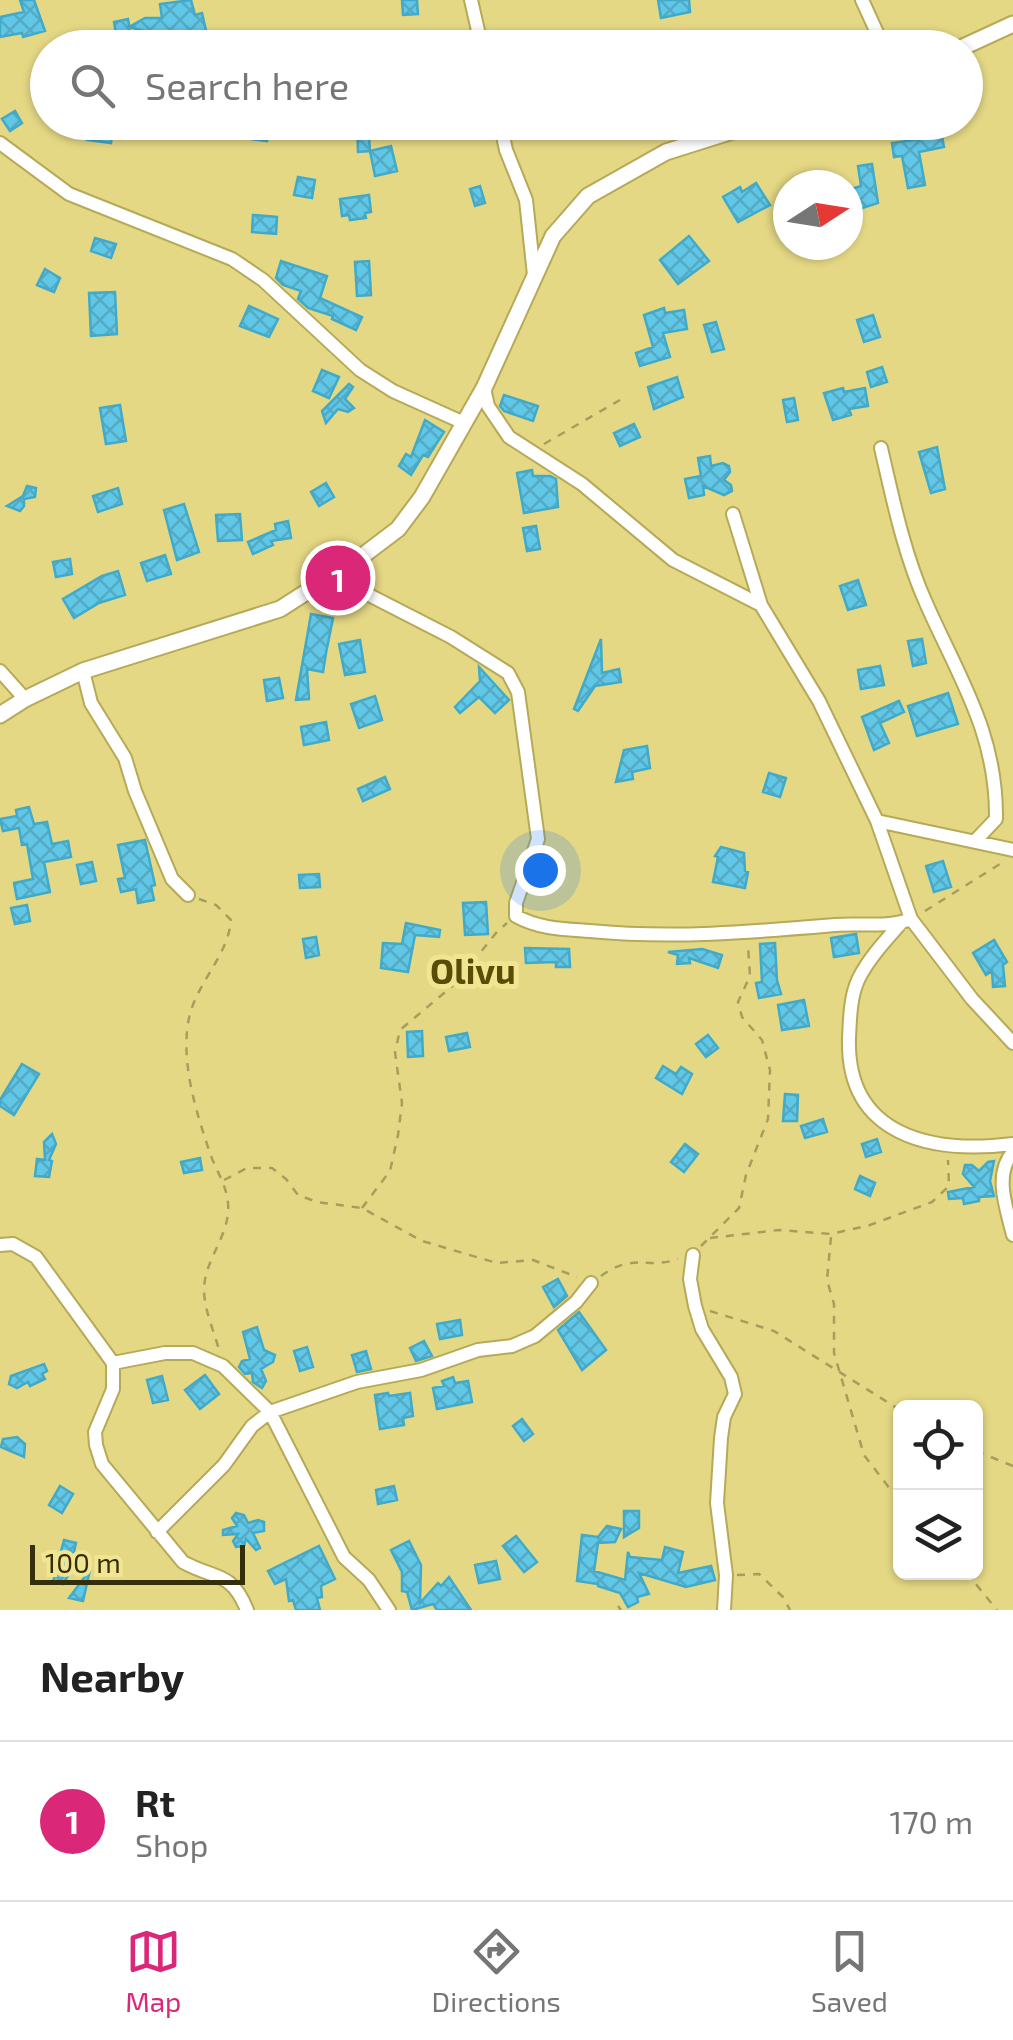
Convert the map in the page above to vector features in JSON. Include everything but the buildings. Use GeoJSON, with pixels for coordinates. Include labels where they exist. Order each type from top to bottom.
{"type":"FeatureCollection","features":[{"type":"Feature","properties":{"kind":"street"},"geometry":{"type":"LineString","coordinates":[[470,0],[478,30]]}},
{"type":"Feature","properties":{"kind":"street"},"geometry":{"type":"LineString","coordinates":[[862,0],[876,30]]}},
{"type":"Feature","properties":{"kind":"street"},"geometry":{"type":"LineString","coordinates":[[983,40],[1009,30]]}},
{"type":"Feature","properties":{"kind":"street"},"geometry":{"type":"LineString","coordinates":[[504,140],[526,200],[535,277]]}},
{"type":"Feature","properties":{"kind":"street"},"geometry":{"type":"LineString","coordinates":[[0,715],[25,698],[83,671],[280,609],[398,529],[422,497],[484,388],[553,236],[588,196],[666,152],[704,140]]}},
{"type":"Feature","properties":{"kind":"street"},"geometry":{"type":"LineString","coordinates":[[0,143],[69,194],[232,259],[263,280],[360,370],[393,391],[464,423]]}},
{"type":"Feature","properties":{"kind":"street"},"geometry":{"type":"LineString","coordinates":[[484,388],[496,423],[508,437],[582,484],[673,560],[761,604]]}},
{"type":"Feature","properties":{"kind":"street"},"geometry":{"type":"LineString","coordinates":[[881,448],[906,548],[925,602],[968,686],[994,771],[996,819],[976,840]]}},
{"type":"Feature","properties":{"kind":"street"},"geometry":{"type":"LineString","coordinates":[[733,514],[761,604],[819,701],[877,821],[906,921],[1013,1043]]}},
{"type":"Feature","properties":{"kind":"street"},"geometry":{"type":"LineString","coordinates":[[332,576],[451,636],[513,680],[518,692],[538,839],[516,903],[516,916],[540,926],[619,934],[747,935],[906,921]]}},
{"type":"Feature","properties":{"kind":"street"},"geometry":{"type":"LineString","coordinates":[[0,671],[25,698]]}},
{"type":"Feature","properties":{"kind":"street"},"geometry":{"type":"LineString","coordinates":[[83,671],[91,703],[126,758],[135,791],[172,878],[188,895]]}},
{"type":"Feature","properties":{"kind":"street"},"geometry":{"type":"LineString","coordinates":[[877,821],[976,840],[1013,852]]}},
{"type":"Feature","properties":{"kind":"street"},"geometry":{"type":"LineString","coordinates":[[906,921],[858,979],[850,1012],[850,1073],[860,1097],[885,1122],[910,1138],[948,1148],[1013,1144]]}},
{"type":"Feature","properties":{"kind":"street"},"geometry":{"type":"LineString","coordinates":[[1013,1152],[1002,1179],[1013,1235]]}},
{"type":"Feature","properties":{"kind":"street"},"geometry":{"type":"LineString","coordinates":[[0,1245],[13,1244],[36,1257],[113,1363],[114,1389],[96,1432],[102,1464],[183,1562],[238,1588],[247,1610]]}},
{"type":"Feature","properties":{"kind":"street"},"geometry":{"type":"LineString","coordinates":[[692,1255],[694,1306],[702,1329],[731,1377],[735,1394],[724,1417],[721,1438],[718,1503],[726,1576],[724,1610]]}},
{"type":"Feature","properties":{"kind":"street"},"geometry":{"type":"LineString","coordinates":[[157,1532],[224,1465],[252,1426],[270,1412],[358,1382],[421,1370],[478,1350],[512,1346],[535,1336],[576,1302],[592,1283]]}},
{"type":"Feature","properties":{"kind":"street"},"geometry":{"type":"LineString","coordinates":[[113,1363],[165,1353],[194,1353],[223,1366],[270,1412],[344,1557],[369,1580],[390,1610]]}},
{"type":"Feature","properties":{"kind":"path"},"geometry":{"type":"LineString","coordinates":[[529,452],[620,400]]}},
{"type":"Feature","properties":{"kind":"path"},"geometry":{"type":"LineString","coordinates":[[906,921],[1013,852]]}},
{"type":"Feature","properties":{"kind":"path"},"geometry":{"type":"LineString","coordinates":[[188,895],[216,905],[232,920],[230,936],[193,1006],[187,1054],[192,1092],[211,1156],[224,1180],[228,1221],[207,1272],[204,1292],[223,1366]]}},
{"type":"Feature","properties":{"kind":"path"},"geometry":{"type":"LineString","coordinates":[[362,1208],[390,1171],[398,1135],[402,1104],[395,1052],[400,1030],[448,991],[496,933],[516,916]]}},
{"type":"Feature","properties":{"kind":"path"},"geometry":{"type":"LineString","coordinates":[[224,1180],[247,1168],[272,1168],[298,1195],[317,1202],[362,1208],[422,1241],[497,1263],[533,1260],[592,1283],[618,1264],[643,1260],[664,1264],[692,1255],[739,1208],[746,1174],[768,1118],[770,1070],[762,1040],[742,1018],[738,1002],[750,976],[747,935]]}},
{"type":"Feature","properties":{"kind":"path"},"geometry":{"type":"LineString","coordinates":[[709,1238],[779,1230],[831,1234],[870,1225],[932,1202],[949,1186],[948,1148]]}},
{"type":"Feature","properties":{"kind":"path"},"geometry":{"type":"LineString","coordinates":[[831,1234],[826,1280],[834,1304],[834,1352],[864,1455],[893,1493]]}},
{"type":"Feature","properties":{"kind":"path"},"geometry":{"type":"LineString","coordinates":[[694,1306],[774,1331],[893,1405]]}},
{"type":"Feature","properties":{"kind":"path"},"geometry":{"type":"LineString","coordinates":[[983,1454],[1013,1466]]}},
{"type":"Feature","properties":{"kind":"path"},"geometry":{"type":"LineString","coordinates":[[726,1576],[759,1574],[784,1596],[790,1610]]}},
{"type":"Feature","properties":{"kind":"path"},"geometry":{"type":"LineString","coordinates":[[973,1580],[997,1610]]}},
{"type":"Feature","properties":{"kind":"place","name":"Rt"},"geometry":{"type":"Point","coordinates":[338,578]}},
{"type":"Feature","properties":{"kind":"district","name":"Olivu"},"geometry":{"type":"Point","coordinates":[473,970]}}]}
